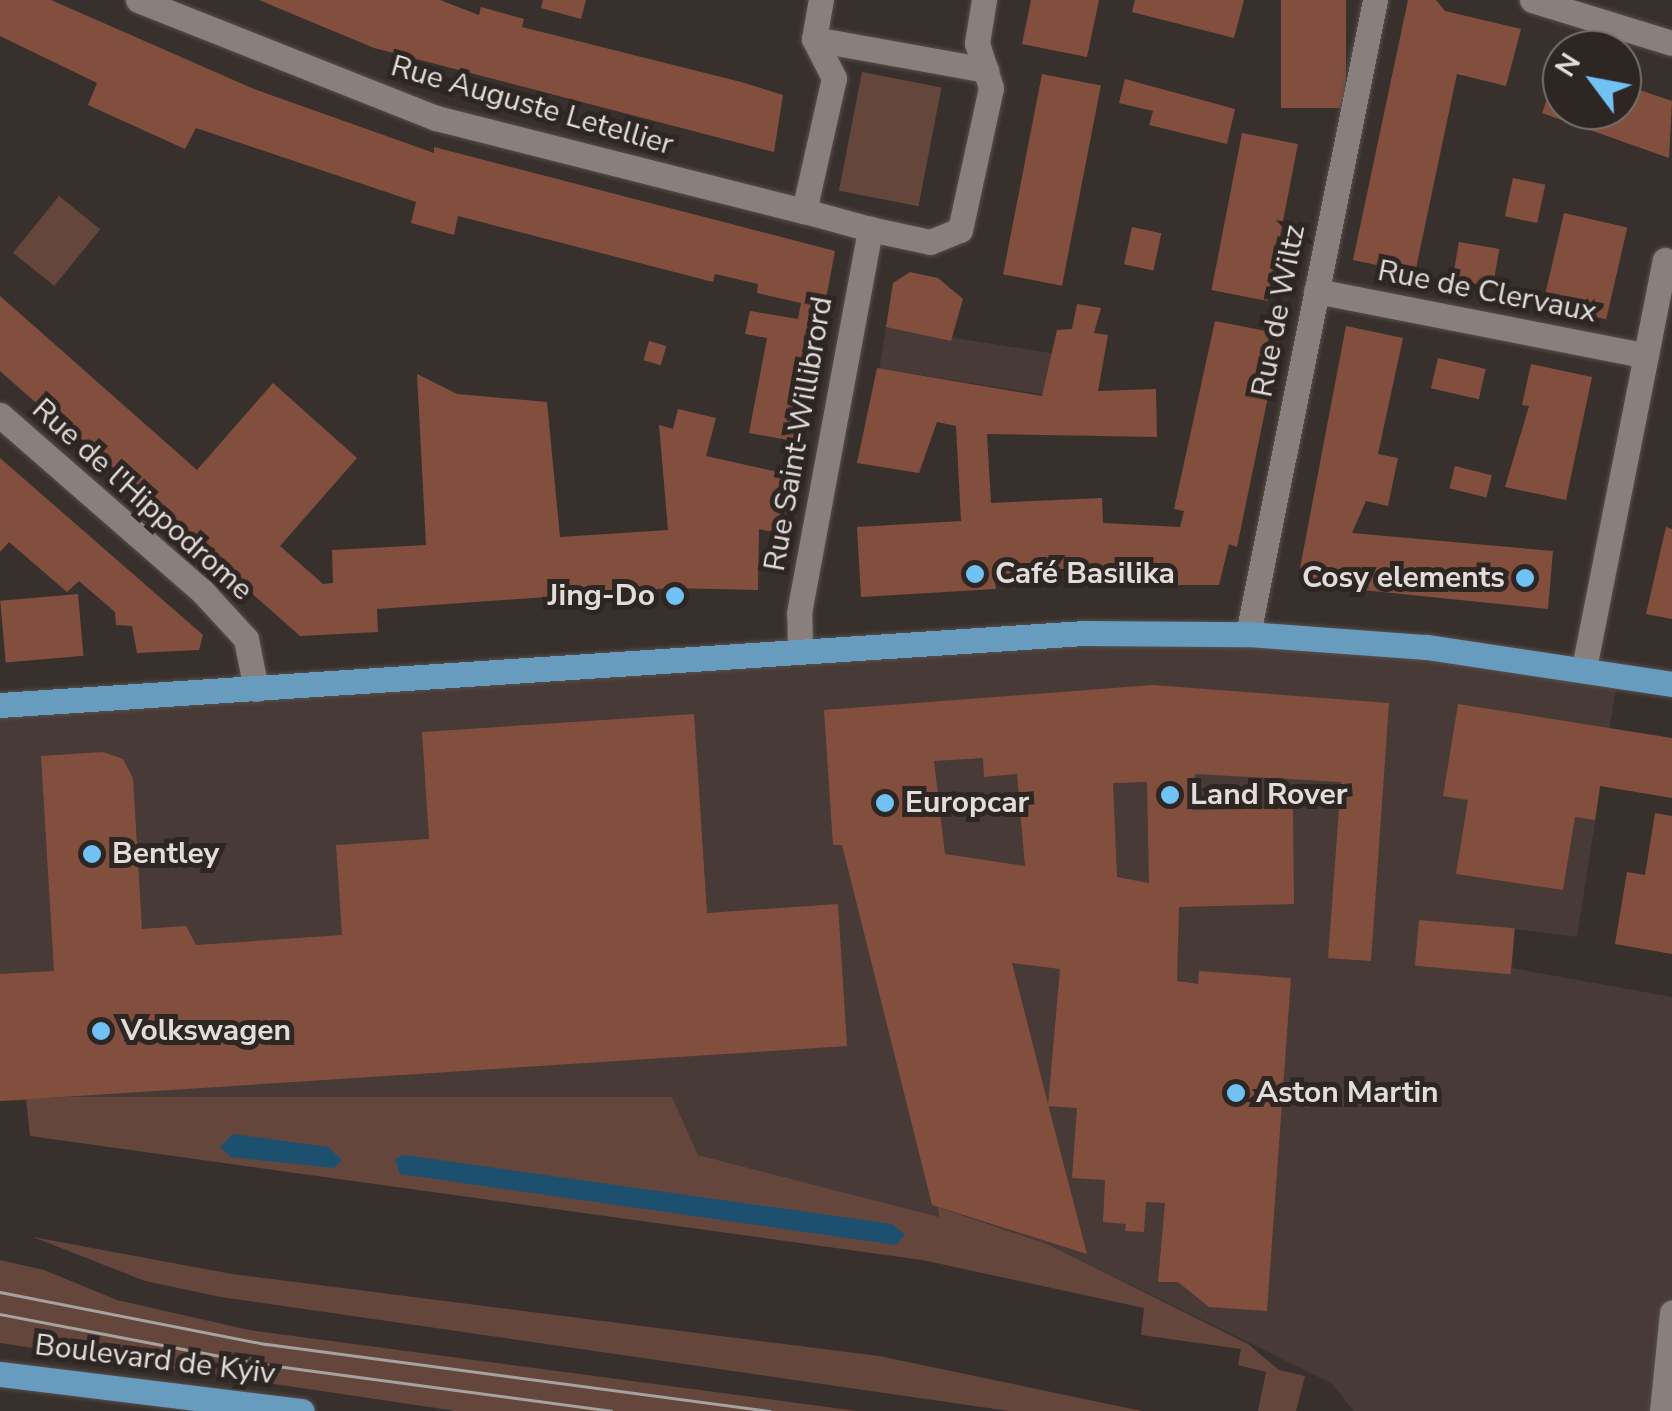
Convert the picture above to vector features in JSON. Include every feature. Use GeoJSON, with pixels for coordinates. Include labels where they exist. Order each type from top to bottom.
{"type":"FeatureCollection","features":[{"type":"Feature","properties":{"kind":"main road"},"geometry":{"type":"LineString","coordinates":[[0,705],[1086,633],[1248,634],[1428,646],[1672,684]]}},
{"type":"Feature","properties":{"kind":"main road","name":"Boulevard de Kyiv"},"geometry":{"type":"LineString","coordinates":[[0,1374],[302,1411]]}},
{"type":"Feature","properties":{"kind":"street","name":"Rue Auguste Letellier"},"geometry":{"type":"LineString","coordinates":[[138,0],[436,118],[804,211]]}},
{"type":"Feature","properties":{"kind":"street"},"geometry":{"type":"LineString","coordinates":[[821,0],[814,38],[834,78],[804,211],[930,242],[960,230],[992,88],[976,42],[984,0]]}},
{"type":"Feature","properties":{"kind":"street","name":"Rue de Wiltz"},"geometry":{"type":"LineString","coordinates":[[1248,634],[1375,0]]}},
{"type":"Feature","properties":{"kind":"street"},"geometry":{"type":"LineString","coordinates":[[1532,0],[1672,42]]}},
{"type":"Feature","properties":{"kind":"street"},"geometry":{"type":"LineString","coordinates":[[814,38],[986,70]]}},
{"type":"Feature","properties":{"kind":"street","name":"Rue Saint-Willibrord"},"geometry":{"type":"LineString","coordinates":[[800,652],[799,614],[870,228]]}},
{"type":"Feature","properties":{"kind":"street"},"geometry":{"type":"LineString","coordinates":[[1584,668],[1665,260]]}},
{"type":"Feature","properties":{"kind":"street","name":"Rue de Clervaux"},"geometry":{"type":"LineString","coordinates":[[1316,291],[1646,356]]}},
{"type":"Feature","properties":{"kind":"street","name":"Rue de l'Hippodrome"},"geometry":{"type":"LineString","coordinates":[[0,416],[202,591],[246,639],[256,689]]}},
{"type":"Feature","properties":{"kind":"street"},"geometry":{"type":"LineString","coordinates":[[1662,1411],[1672,1313]]}},
{"type":"Feature","properties":{"kind":"shaded area"},"geometry":{"type":"Polygon","coordinates":[[[862,72],[942,87],[918,206],[839,191],[862,72]]]}},
{"type":"Feature","properties":{"kind":"shaded area"},"geometry":{"type":"Polygon","coordinates":[[[59,196],[100,229],[54,286],[13,253],[59,196]]]}},
{"type":"Feature","properties":{"kind":"shaded area"},"geometry":{"type":"Polygon","coordinates":[[[886,327],[1052,353],[1045,395],[879,368],[886,327]]]}},
{"type":"Feature","properties":{"kind":"shaded area"},"geometry":{"type":"Polygon","coordinates":[[[1248,634],[1618,675],[1577,937],[1515,929],[1512,968],[1672,997],[1672,1411],[1354,1411],[1331,1383],[1047,1244],[939,1207],[940,1218],[698,1155],[672,1097],[0,1101],[0,705],[1248,634]]]}},
{"type":"Feature","properties":{"kind":"shaded area"},"geometry":{"type":"Polygon","coordinates":[[[672,1097],[698,1155],[939,1217],[938,1207],[1047,1244],[1248,1344],[1279,1370],[1305,1376],[1296,1411],[1258,1411],[1266,1372],[1238,1365],[1241,1349],[1141,1335],[1144,1308],[922,1260],[30,1136],[26,1099],[672,1097]]]}},
{"type":"Feature","properties":{"kind":"shaded area"},"geometry":{"type":"Polygon","coordinates":[[[33,1237],[232,1274],[879,1356],[1142,1411],[1009,1411],[221,1297],[145,1281],[33,1237]]]}},
{"type":"Feature","properties":{"kind":"shaded area"},"geometry":{"type":"Polygon","coordinates":[[[0,1260],[44,1270],[117,1300],[249,1330],[857,1411],[456,1411],[0,1343],[0,1260]]]}},
{"type":"Feature","properties":{"kind":"water"},"geometry":{"type":"Polygon","coordinates":[[[233,1134],[328,1147],[342,1160],[334,1168],[231,1157],[220,1147],[233,1134]]]}},
{"type":"Feature","properties":{"kind":"water"},"geometry":{"type":"Polygon","coordinates":[[[404,1155],[892,1224],[905,1235],[896,1245],[400,1174],[395,1159],[404,1155]]]}},
{"type":"Feature","properties":{"kind":"building"},"geometry":{"type":"Polygon","coordinates":[[[0,0],[51,0],[254,89],[434,153],[434,147],[835,251],[799,442],[749,433],[767,338],[745,334],[750,311],[798,319],[801,303],[757,293],[758,284],[715,274],[713,282],[458,216],[454,235],[411,223],[416,202],[196,128],[185,149],[88,105],[97,83],[0,36],[0,0]]]}},
{"type":"Feature","properties":{"kind":"building"},"geometry":{"type":"Polygon","coordinates":[[[259,0],[440,0],[479,15],[481,7],[524,19],[522,27],[741,82],[783,95],[774,152],[374,48],[259,0]]]}},
{"type":"Feature","properties":{"kind":"building"},"geometry":{"type":"Polygon","coordinates":[[[543,0],[586,0],[581,19],[541,8],[543,0]]]}},
{"type":"Feature","properties":{"kind":"building"},"geometry":{"type":"Polygon","coordinates":[[[1031,0],[1099,0],[1087,57],[1022,44],[1031,0]]]}},
{"type":"Feature","properties":{"kind":"building"},"geometry":{"type":"Polygon","coordinates":[[[1135,0],[1244,0],[1234,38],[1132,12],[1135,0]]]}},
{"type":"Feature","properties":{"kind":"building"},"geometry":{"type":"Polygon","coordinates":[[[1281,0],[1346,0],[1346,108],[1281,108],[1281,0]]]}},
{"type":"Feature","properties":{"kind":"building"},"geometry":{"type":"Polygon","coordinates":[[[1408,0],[1436,0],[1445,11],[1521,29],[1506,86],[1457,74],[1415,273],[1353,260],[1408,0]]]}},
{"type":"Feature","properties":{"kind":"building"},"geometry":{"type":"Polygon","coordinates":[[[1042,74],[1101,85],[1062,286],[1003,274],[1042,74]]]}},
{"type":"Feature","properties":{"kind":"building"},"geometry":{"type":"Polygon","coordinates":[[[1125,79],[1235,109],[1227,144],[1149,125],[1153,111],[1119,103],[1125,79]]]}},
{"type":"Feature","properties":{"kind":"building"},"geometry":{"type":"Polygon","coordinates":[[[1642,91],[1672,101],[1669,158],[1590,130],[1642,130],[1642,91]]]}},
{"type":"Feature","properties":{"kind":"building"},"geometry":{"type":"Polygon","coordinates":[[[1242,133],[1298,144],[1267,301],[1211,290],[1242,133]]]}},
{"type":"Feature","properties":{"kind":"building"},"geometry":{"type":"Polygon","coordinates":[[[1513,178],[1545,185],[1537,223],[1505,216],[1513,178]]]}},
{"type":"Feature","properties":{"kind":"building"},"geometry":{"type":"Polygon","coordinates":[[[1564,213],[1627,228],[1606,319],[1543,305],[1564,213]]]}},
{"type":"Feature","properties":{"kind":"building"},"geometry":{"type":"Polygon","coordinates":[[[1132,227],[1161,233],[1153,270],[1124,264],[1132,227]]]}},
{"type":"Feature","properties":{"kind":"building"},"geometry":{"type":"Polygon","coordinates":[[[1459,242],[1499,249],[1493,287],[1452,279],[1459,242]]]}},
{"type":"Feature","properties":{"kind":"building"},"geometry":{"type":"Polygon","coordinates":[[[910,272],[938,278],[963,299],[951,341],[886,327],[893,283],[910,272]]]}},
{"type":"Feature","properties":{"kind":"building"},"geometry":{"type":"Polygon","coordinates":[[[0,296],[197,470],[273,383],[357,458],[280,546],[323,584],[333,583],[332,550],[426,545],[417,374],[457,394],[547,402],[560,537],[668,530],[659,425],[673,429],[678,409],[716,418],[706,456],[791,475],[783,534],[759,529],[758,590],[672,588],[377,609],[378,632],[300,636],[0,371],[0,296]]]}},
{"type":"Feature","properties":{"kind":"building"},"geometry":{"type":"Polygon","coordinates":[[[1077,304],[1101,308],[1094,333],[1108,335],[1098,391],[1156,389],[1157,437],[987,434],[991,503],[1102,498],[1103,523],[1180,527],[1184,511],[1174,509],[1215,321],[1281,334],[1237,547],[1229,544],[1219,585],[1104,585],[1105,570],[994,574],[996,589],[861,597],[857,527],[961,521],[956,426],[937,422],[919,473],[857,463],[877,368],[1042,396],[1057,330],[1072,329],[1077,304]]]}},
{"type":"Feature","properties":{"kind":"building"},"geometry":{"type":"Polygon","coordinates":[[[1346,326],[1403,338],[1378,454],[1398,458],[1388,506],[1366,501],[1352,533],[1553,551],[1548,609],[1314,585],[1300,568],[1346,326]]]}},
{"type":"Feature","properties":{"kind":"building"},"geometry":{"type":"Polygon","coordinates":[[[649,341],[666,346],[661,365],[643,360],[649,341]]]}},
{"type":"Feature","properties":{"kind":"building"},"geometry":{"type":"Polygon","coordinates":[[[1438,358],[1486,369],[1479,399],[1431,388],[1438,358]]]}},
{"type":"Feature","properties":{"kind":"building"},"geometry":{"type":"Polygon","coordinates":[[[1531,364],[1592,377],[1566,500],[1505,487],[1529,406],[1522,405],[1531,364]]]}},
{"type":"Feature","properties":{"kind":"building"},"geometry":{"type":"Polygon","coordinates":[[[0,458],[203,635],[199,650],[137,653],[132,626],[116,625],[115,612],[79,581],[67,592],[9,542],[0,552],[0,458]]]}},
{"type":"Feature","properties":{"kind":"building"},"geometry":{"type":"Polygon","coordinates":[[[1455,466],[1492,475],[1486,498],[1449,488],[1455,466]]]}},
{"type":"Feature","properties":{"kind":"building"},"geometry":{"type":"Polygon","coordinates":[[[1666,527],[1672,529],[1672,619],[1646,614],[1666,527]]]}},
{"type":"Feature","properties":{"kind":"building"},"geometry":{"type":"Polygon","coordinates":[[[78,594],[83,656],[6,663],[0,601],[78,594]]]}},
{"type":"Feature","properties":{"kind":"building"},"geometry":{"type":"Polygon","coordinates":[[[1153,685],[1389,703],[1371,961],[1328,958],[1341,782],[1195,774],[1192,810],[1293,808],[1294,904],[1179,907],[1177,981],[1198,984],[1199,971],[1291,978],[1267,1311],[1209,1307],[1178,1282],[1158,1282],[1165,1203],[1146,1202],[1144,1232],[1125,1231],[1126,1224],[1103,1222],[1105,1180],[1072,1178],[1077,1108],[1048,1106],[1087,1254],[932,1205],[842,845],[833,845],[824,710],[1153,685]],[[983,758],[934,761],[945,854],[1025,866],[1017,774],[984,777],[983,758]],[[1147,782],[1113,783],[1117,877],[1149,883],[1147,782]],[[1012,963],[1048,1105],[1060,969],[1012,963]]]}},
{"type":"Feature","properties":{"kind":"building"},"geometry":{"type":"Polygon","coordinates":[[[1458,704],[1672,738],[1672,798],[1600,786],[1595,820],[1575,817],[1563,890],[1456,874],[1468,800],[1443,796],[1458,704]]]}},
{"type":"Feature","properties":{"kind":"building"},"geometry":{"type":"Polygon","coordinates":[[[694,714],[707,913],[838,904],[847,1046],[0,1101],[0,974],[54,971],[41,756],[103,752],[123,759],[133,778],[142,929],[186,926],[196,945],[342,935],[336,845],[429,839],[422,732],[694,714]]]}},
{"type":"Feature","properties":{"kind":"building"},"geometry":{"type":"Polygon","coordinates":[[[1655,813],[1672,816],[1672,954],[1615,944],[1627,872],[1645,875],[1655,813]]]}},
{"type":"Feature","properties":{"kind":"building"},"geometry":{"type":"Polygon","coordinates":[[[1419,920],[1515,928],[1511,974],[1415,966],[1419,920]]]}},
{"type":"Feature","properties":{"kind":"tram line"},"geometry":{"type":"LineString","coordinates":[[0,1292],[266,1344],[770,1411]]}},
{"type":"Feature","properties":{"kind":"tram line"},"geometry":{"type":"LineString","coordinates":[[0,1314],[261,1364],[611,1411]]}},
{"type":"Feature","properties":{"kind":"place","name":"Café Basilika"},"geometry":{"type":"Point","coordinates":[975,574]}},
{"type":"Feature","properties":{"kind":"place","name":"Cosy elements"},"geometry":{"type":"Point","coordinates":[1525,578]}},
{"type":"Feature","properties":{"kind":"place","name":"Jing-Do"},"geometry":{"type":"Point","coordinates":[675,596]}},
{"type":"Feature","properties":{"kind":"place","name":"Land Rover"},"geometry":{"type":"Point","coordinates":[1170,795]}},
{"type":"Feature","properties":{"kind":"place","name":"Europcar"},"geometry":{"type":"Point","coordinates":[885,803]}},
{"type":"Feature","properties":{"kind":"place","name":"Bentley"},"geometry":{"type":"Point","coordinates":[92,854]}},
{"type":"Feature","properties":{"kind":"place","name":"Volkswagen"},"geometry":{"type":"Point","coordinates":[101,1031]}},
{"type":"Feature","properties":{"kind":"place","name":"Aston Martin"},"geometry":{"type":"Point","coordinates":[1236,1093]}}]}
